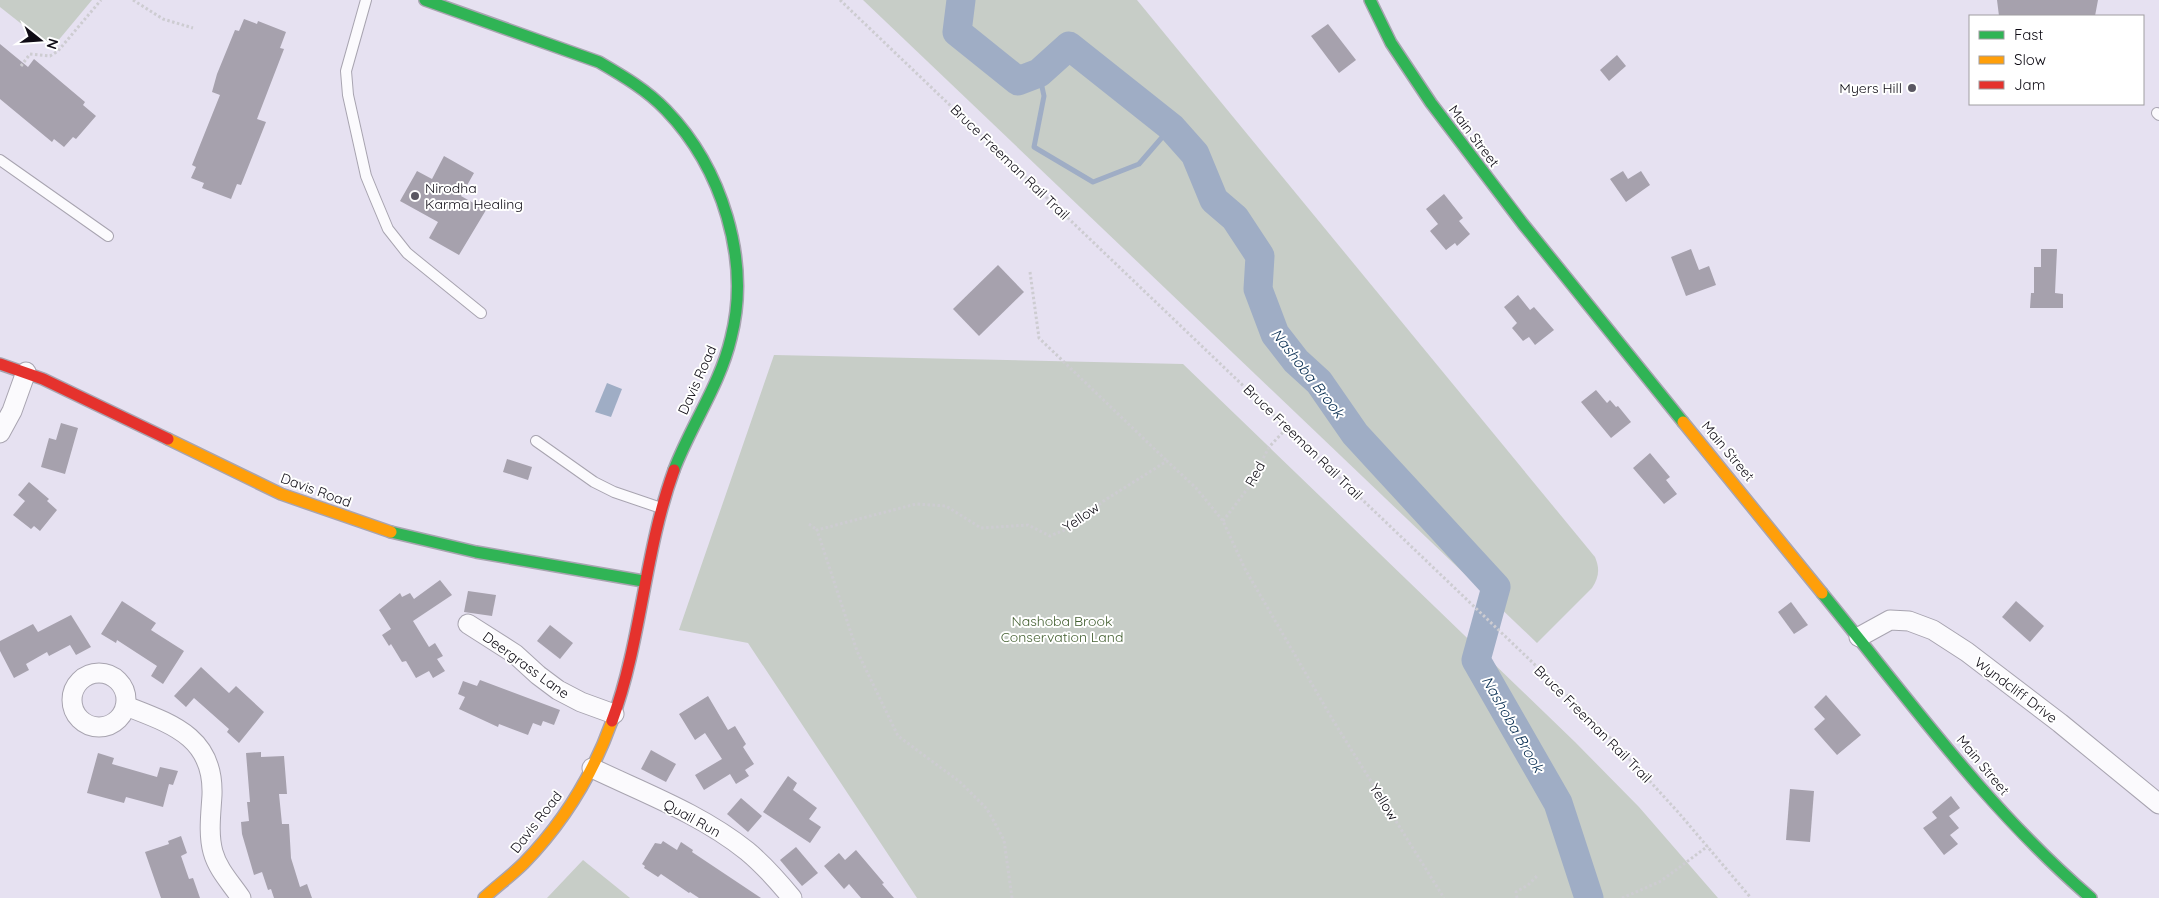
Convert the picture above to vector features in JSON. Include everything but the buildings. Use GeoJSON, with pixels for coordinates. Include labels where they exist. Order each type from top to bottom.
{"type":"FeatureCollection","features":[{"type":"Feature","properties":{"kind":"street","name":"Davis Road"},"geometry":{"type":"LineString","coordinates":[[426,0],[573,52],[623,76],[646,92],[679,125],[701,155],[714,180],[732,233],[736,260],[735,317],[721,371],[691,430],[661,508],[643,581],[627,665],[614,714],[592,768],[563,816],[525,862],[484,898]]}},
{"type":"Feature","properties":{"kind":"street","name":"Main Street"},"geometry":{"type":"LineString","coordinates":[[1370,0],[1391,43],[1430,103],[1516,216],[1980,787],[2056,868],[2091,898]]}},
{"type":"Feature","properties":{"kind":"street","name":"Davis Road"},"geometry":{"type":"LineString","coordinates":[[0,364],[26,372],[139,424],[257,484],[386,531],[476,552],[643,581]]}},
{"type":"Feature","properties":{"kind":"street"},"geometry":{"type":"LineString","coordinates":[[0,433],[12,412],[26,372]]}},
{"type":"Feature","properties":{"kind":"street","name":"Wyndcliff Drive"},"geometry":{"type":"LineString","coordinates":[[1859,637],[1890,620],[1909,621],[1934,630],[1967,652],[2060,723],[2159,804]]}},
{"type":"Feature","properties":{"kind":"street","name":"Deergrass Lane"},"geometry":{"type":"LineString","coordinates":[[468,624],[515,654],[558,690],[581,702],[614,714]]}},
{"type":"Feature","properties":{"kind":"street"},"geometry":{"type":"LineString","coordinates":[[126,706],[176,728],[189,736],[202,750],[210,767],[212,777],[210,839],[213,853],[223,874],[241,898]]}},
{"type":"Feature","properties":{"kind":"street","name":"Quail Run"},"geometry":{"type":"LineString","coordinates":[[592,768],[697,818],[746,850],[783,894]]}},
{"type":"Feature","properties":{"kind":"lane"},"geometry":{"type":"LineString","coordinates":[[366,0],[346,72],[348,95],[366,176],[388,229],[407,254],[481,314]]}},
{"type":"Feature","properties":{"kind":"lane"},"geometry":{"type":"LineString","coordinates":[[0,160],[108,236]]}},
{"type":"Feature","properties":{"kind":"lane"},"geometry":{"type":"LineString","coordinates":[[536,441],[594,482],[614,492],[661,508]]}},
{"type":"Feature","properties":{"kind":"path"},"geometry":{"type":"LineString","coordinates":[[21,66],[30,54],[50,56],[58,50],[101,0]]}},
{"type":"Feature","properties":{"kind":"path"},"geometry":{"type":"LineString","coordinates":[[133,0],[163,19],[193,28]]}},
{"type":"Feature","properties":{"kind":"path","name":"Bruce Freeman Rail Trail"},"geometry":{"type":"LineString","coordinates":[[840,0],[1600,727],[1708,846],[1751,898]]}},
{"type":"Feature","properties":{"kind":"path"},"geometry":{"type":"LineString","coordinates":[[1030,272],[1039,338],[1167,461]]}},
{"type":"Feature","properties":{"kind":"path","name":"Red"},"geometry":{"type":"LineString","coordinates":[[1223,521],[1248,488],[1269,447],[1288,428]]}},
{"type":"Feature","properties":{"kind":"path","name":"Yellow"},"geometry":{"type":"LineString","coordinates":[[817,530],[916,504],[946,506],[981,528],[1028,525],[1050,536],[1067,530],[1105,500],[1167,461],[1196,488],[1223,521],[1245,569],[1334,722],[1444,898]]}},
{"type":"Feature","properties":{"kind":"path"},"geometry":{"type":"LineString","coordinates":[[809,524],[817,530],[857,650],[898,736],[960,782],[987,809],[1004,840],[1012,898]]}},
{"type":"Feature","properties":{"kind":"path"},"geometry":{"type":"LineString","coordinates":[[1622,898],[1661,881],[1708,846]]}},
{"type":"Feature","properties":{"kind":"path"},"geometry":{"type":"LineString","coordinates":[[1517,898],[1516,892],[1528,886],[1538,875]]}},
{"type":"Feature","properties":{"kind":"green space"},"geometry":{"type":"Polygon","coordinates":[[[0,0],[92,0],[52,48],[0,7],[0,0]]]}},
{"type":"Feature","properties":{"kind":"green space"},"geometry":{"type":"Polygon","coordinates":[[[863,0],[1137,0],[1595,557],[1598,573],[1592,588],[1537,643],[863,0]]]}},
{"type":"Feature","properties":{"kind":"green space","name":"Nashoba Brook Conservation Land"},"geometry":{"type":"Polygon","coordinates":[[[774,355],[1183,364],[1575,742],[1639,807],[1718,898],[917,898],[748,643],[679,630],[774,355]]]}},
{"type":"Feature","properties":{"kind":"green space"},"geometry":{"type":"Polygon","coordinates":[[[583,860],[630,898],[547,898],[583,860]]]}},
{"type":"Feature","properties":{"kind":"water"},"geometry":{"type":"Polygon","coordinates":[[[607,383],[622,389],[611,417],[595,412],[607,383]]]}},
{"type":"Feature","properties":{"kind":"waterway","name":"Nashoba Brook"},"geometry":{"type":"LineString","coordinates":[[961,0],[957,32],[1018,81],[1039,73],[1069,46],[1171,127],[1195,154],[1214,200],[1235,218],[1260,256],[1258,289],[1275,334],[1296,361],[1319,382],[1355,434],[1496,587],[1476,660],[1558,803],[1589,898]]}},
{"type":"Feature","properties":{"kind":"waterway"},"geometry":{"type":"LineString","coordinates":[[1039,73],[1044,96],[1034,147],[1093,182],[1139,164],[1171,127]]}},
{"type":"Feature","properties":{"kind":"traffic: fast"},"geometry":{"type":"LineString","coordinates":[[425,0],[599,62],[634,84],[659,103],[686,133],[703,159],[727,216],[734,247],[737,278],[736,308],[731,338],[720,372],[674,470]]}},
{"type":"Feature","properties":{"kind":"traffic: fast"},"geometry":{"type":"LineString","coordinates":[[1370,0],[1391,43],[1431,103],[1523,224],[1683,422]]}},
{"type":"Feature","properties":{"kind":"traffic: fast"},"geometry":{"type":"LineString","coordinates":[[391,532],[476,552],[643,581]]}},
{"type":"Feature","properties":{"kind":"traffic: fast"},"geometry":{"type":"LineString","coordinates":[[1822,593],[1983,791],[2053,864],[2091,898]]}},
{"type":"Feature","properties":{"kind":"traffic: slow"},"geometry":{"type":"LineString","coordinates":[[1683,422],[1822,593]]}},
{"type":"Feature","properties":{"kind":"traffic: slow"},"geometry":{"type":"LineString","coordinates":[[168,439],[281,494],[391,532]]}},
{"type":"Feature","properties":{"kind":"traffic: slow"},"geometry":{"type":"LineString","coordinates":[[484,898],[515,872],[552,831],[576,796],[596,760],[612,721]]}},
{"type":"Feature","properties":{"kind":"traffic: jam"},"geometry":{"type":"LineString","coordinates":[[0,364],[43,379],[168,439]]}},
{"type":"Feature","properties":{"kind":"traffic: jam"},"geometry":{"type":"LineString","coordinates":[[612,721],[630,659],[656,532],[674,470]]}},
{"type":"Feature","properties":{"kind":"place","name":"Myers Hill"},"geometry":{"type":"Point","coordinates":[1912,88]}},
{"type":"Feature","properties":{"kind":"place","name":"Nirodha Karma Healing"},"geometry":{"type":"Point","coordinates":[415,196]}}]}
